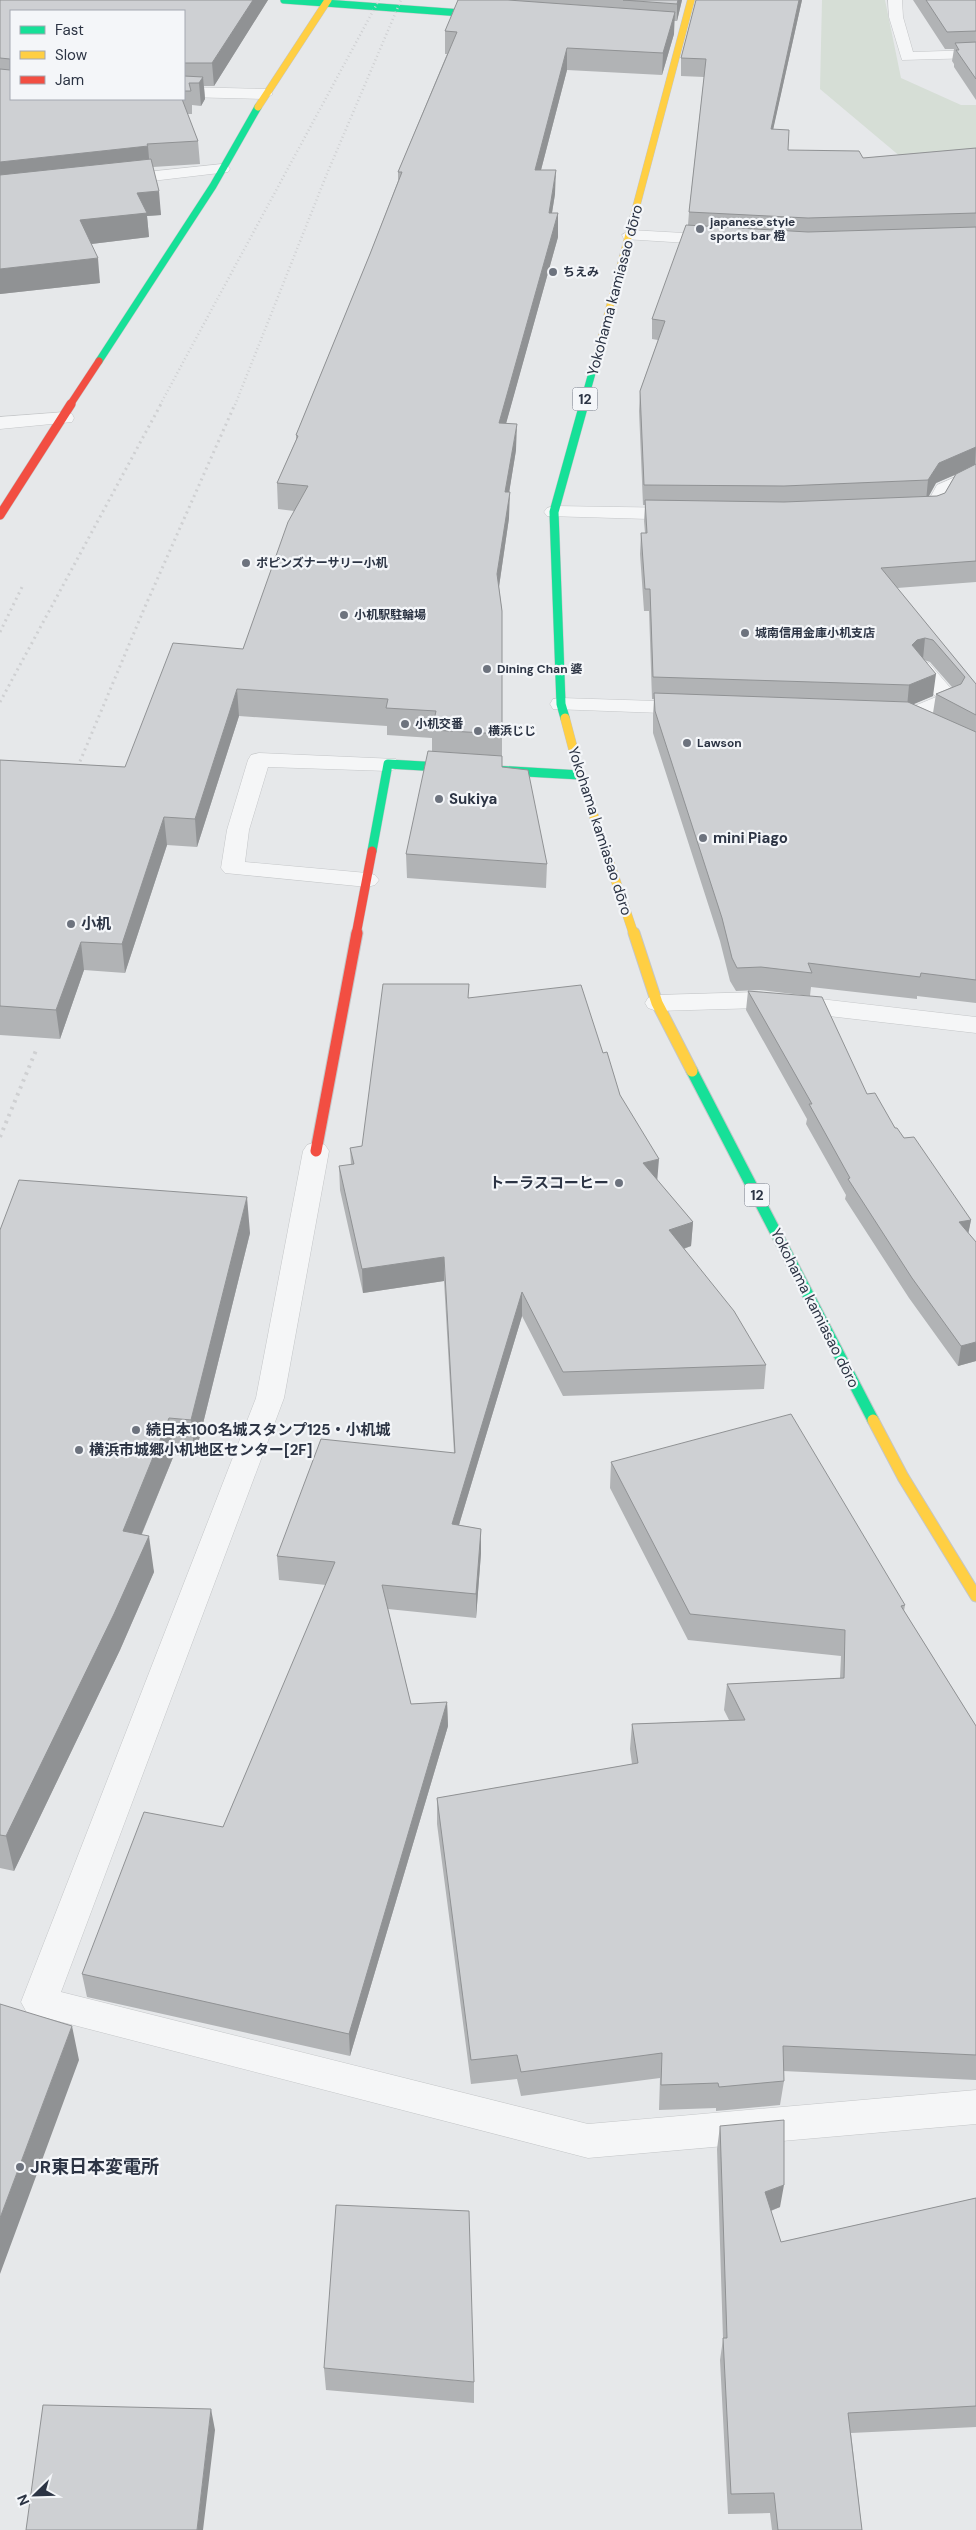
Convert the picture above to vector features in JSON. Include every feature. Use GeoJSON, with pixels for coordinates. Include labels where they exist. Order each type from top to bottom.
{"type":"FeatureCollection","features":[{"type":"Feature","properties":{"kind":"main road"},"geometry":{"type":"LineString","coordinates":[[284,0],[505,16]]}},
{"type":"Feature","properties":{"kind":"main road","name":"Yokohama kamiasao dōro"},"geometry":{"type":"LineString","coordinates":[[690,0],[680,28],[630,235],[554,512],[561,704],[580,775],[657,1003],[903,1477],[976,1596]]}},
{"type":"Feature","properties":{"kind":"main road"},"geometry":{"type":"LineString","coordinates":[[0,515],[65,418],[213,186],[265,94],[328,2]]}},
{"type":"Feature","properties":{"kind":"main road"},"geometry":{"type":"LineString","coordinates":[[316,1151],[388,764],[580,775]]}},
{"type":"Feature","properties":{"kind":"street"},"geometry":{"type":"LineString","coordinates":[[895,0],[896,16],[907,57],[976,54]]}},
{"type":"Feature","properties":{"kind":"street"},"geometry":{"type":"LineString","coordinates":[[185,92],[265,94]]}},
{"type":"Feature","properties":{"kind":"street"},"geometry":{"type":"LineString","coordinates":[[106,181],[222,169]]}},
{"type":"Feature","properties":{"kind":"street"},"geometry":{"type":"LineString","coordinates":[[193,188],[213,186]]}},
{"type":"Feature","properties":{"kind":"street"},"geometry":{"type":"LineString","coordinates":[[630,235],[737,240]]}},
{"type":"Feature","properties":{"kind":"street"},"geometry":{"type":"LineString","coordinates":[[0,423],[65,418]]}},
{"type":"Feature","properties":{"kind":"street"},"geometry":{"type":"LineString","coordinates":[[896,511],[934,509],[944,489],[976,474]]}},
{"type":"Feature","properties":{"kind":"street"},"geometry":{"type":"LineString","coordinates":[[554,512],[703,514]]}},
{"type":"Feature","properties":{"kind":"street"},"geometry":{"type":"LineString","coordinates":[[910,716],[949,699],[922,667]]}},
{"type":"Feature","properties":{"kind":"street"},"geometry":{"type":"LineString","coordinates":[[561,704],[710,709]]}},
{"type":"Feature","properties":{"kind":"street"},"geometry":{"type":"LineString","coordinates":[[870,714],[910,716],[934,728]]}},
{"type":"Feature","properties":{"kind":"street"},"geometry":{"type":"LineString","coordinates":[[367,880],[233,868],[238,830],[259,760],[388,764]]}},
{"type":"Feature","properties":{"kind":"street"},"geometry":{"type":"LineString","coordinates":[[657,1003],[759,1000],[976,1025]]}},
{"type":"Feature","properties":{"kind":"street"},"geometry":{"type":"LineString","coordinates":[[316,1151],[270,1398],[39,2002],[588,2141],[976,2108]]}},
{"type":"Feature","properties":{"kind":"shaded area"},"geometry":{"type":"Polygon","coordinates":[[[822,0],[885,0],[901,78],[961,105],[976,105],[976,161],[914,168],[820,89],[822,0]]]}},
{"type":"Feature","properties":{"kind":"building"},"geometry":{"type":"Polygon","coordinates":[[[0,0],[253,0],[212,63],[185,63],[185,10],[10,10],[10,59],[0,58],[0,0]]]}},
{"type":"Feature","properties":{"kind":"building"},"geometry":{"type":"Polygon","coordinates":[[[458,0],[508,0],[675,12],[663,53],[567,48],[535,170],[556,170],[549,213],[558,213],[499,423],[517,424],[505,492],[510,492],[497,574],[502,611],[502,734],[432,730],[436,711],[386,708],[388,699],[237,689],[195,819],[164,817],[122,944],[81,942],[56,1010],[0,1006],[0,760],[125,767],[173,643],[243,649],[288,522],[308,486],[277,483],[298,436],[296,435],[402,172],[398,172],[457,32],[445,31],[458,0]]]}},
{"type":"Feature","properties":{"kind":"building"},"geometry":{"type":"Polygon","coordinates":[[[623,0],[678,0],[677,4],[623,0]]]}},
{"type":"Feature","properties":{"kind":"building"},"geometry":{"type":"Polygon","coordinates":[[[696,0],[799,0],[771,129],[789,130],[788,150],[859,151],[863,158],[976,148],[976,213],[808,218],[689,212],[706,59],[681,58],[696,0]]]}},
{"type":"Feature","properties":{"kind":"building"},"geometry":{"type":"Polygon","coordinates":[[[926,0],[976,0],[976,31],[947,32],[926,0]]]}},
{"type":"Feature","properties":{"kind":"building"},"geometry":{"type":"Polygon","coordinates":[[[976,42],[976,79],[956,50],[959,50],[955,43],[976,42]]]}},
{"type":"Feature","properties":{"kind":"building"},"geometry":{"type":"Polygon","coordinates":[[[0,69],[10,70],[10,100],[182,100],[198,141],[147,144],[148,146],[0,162],[0,69]]]}},
{"type":"Feature","properties":{"kind":"building"},"geometry":{"type":"Polygon","coordinates":[[[185,76],[203,77],[199,83],[189,83],[191,91],[185,91],[185,76]]]}},
{"type":"Feature","properties":{"kind":"building"},"geometry":{"type":"Polygon","coordinates":[[[151,159],[159,191],[137,193],[147,213],[80,220],[98,258],[0,269],[0,175],[151,159]]]}},
{"type":"Feature","properties":{"kind":"building"},"geometry":{"type":"Polygon","coordinates":[[[686,225],[808,232],[976,227],[976,447],[939,463],[928,480],[784,486],[644,485],[640,391],[665,321],[652,319],[686,225]]]}},
{"type":"Feature","properties":{"kind":"building"},"geometry":{"type":"Polygon","coordinates":[[[976,464],[976,561],[881,568],[976,684],[976,715],[936,694],[961,684],[965,677],[933,640],[925,638],[917,640],[912,645],[936,674],[909,685],[653,677],[650,589],[645,589],[641,533],[647,533],[645,500],[784,502],[937,496],[945,493],[956,474],[976,464]]]}},
{"type":"Feature","properties":{"kind":"building"},"geometry":{"type":"Polygon","coordinates":[[[654,693],[908,702],[976,732],[976,980],[921,973],[920,977],[808,963],[812,973],[761,967],[737,968],[732,958],[722,918],[655,711],[654,693]]]}},
{"type":"Feature","properties":{"kind":"building"},"geometry":{"type":"Polygon","coordinates":[[[428,751],[502,756],[502,767],[528,770],[547,864],[406,854],[428,751]]]}},
{"type":"Feature","properties":{"kind":"building"},"geometry":{"type":"Polygon","coordinates":[[[383,984],[469,984],[468,998],[581,985],[603,1053],[607,1052],[620,1095],[659,1159],[643,1163],[693,1222],[669,1230],[734,1311],[766,1365],[563,1372],[522,1292],[452,1524],[481,1529],[476,1594],[382,1585],[411,1704],[447,1702],[349,2034],[82,1974],[144,1812],[223,1827],[335,1562],[277,1556],[321,1439],[455,1453],[444,1257],[362,1269],[339,1166],[354,1164],[350,1148],[362,1146],[383,984]]]}},
{"type":"Feature","properties":{"kind":"building"},"geometry":{"type":"Polygon","coordinates":[[[748,991],[822,997],[867,1094],[875,1093],[895,1128],[904,1138],[914,1137],[971,1220],[959,1222],[976,1242],[976,1342],[961,1346],[912,1278],[848,1179],[850,1178],[809,1104],[812,1104],[748,991]]]}},
{"type":"Feature","properties":{"kind":"building"},"geometry":{"type":"Polygon","coordinates":[[[19,1180],[247,1197],[191,1420],[169,1418],[123,1531],[149,1536],[114,1614],[6,1836],[0,1835],[0,1230],[19,1180]]]}},
{"type":"Feature","properties":{"kind":"building"},"geometry":{"type":"Polygon","coordinates":[[[791,1414],[905,1605],[901,1606],[976,1726],[976,2055],[783,2046],[784,2081],[719,2087],[718,2083],[661,2085],[662,2053],[521,2072],[517,2055],[471,2060],[437,1798],[638,1763],[632,1724],[745,1720],[727,1684],[844,1678],[845,1630],[690,1614],[611,1462],[791,1414]]]}},
{"type":"Feature","properties":{"kind":"building"},"geometry":{"type":"Polygon","coordinates":[[[0,2004],[72,2026],[0,2218],[0,2004]]]}},
{"type":"Feature","properties":{"kind":"building"},"geometry":{"type":"Polygon","coordinates":[[[784,2120],[784,2185],[765,2192],[781,2242],[976,2198],[976,2406],[848,2413],[862,2530],[778,2530],[774,2493],[731,2494],[723,2338],[727,2338],[720,2126],[784,2120]]]}},
{"type":"Feature","properties":{"kind":"building"},"geometry":{"type":"Polygon","coordinates":[[[336,2205],[469,2211],[474,2382],[324,2368],[336,2205]]]}},
{"type":"Feature","properties":{"kind":"building"},"geometry":{"type":"Polygon","coordinates":[[[43,2405],[211,2409],[197,2530],[26,2530],[43,2405]]]}},
{"type":"Feature","properties":{"kind":"railway"},"geometry":{"type":"LineString","coordinates":[[160,405],[379,0]]}},
{"type":"Feature","properties":{"kind":"railway"},"geometry":{"type":"LineString","coordinates":[[235,405],[326,176],[401,0]]}},
{"type":"Feature","properties":{"kind":"railway"},"geometry":{"type":"LineString","coordinates":[[0,702],[161,404]]}},
{"type":"Feature","properties":{"kind":"railway"},"geometry":{"type":"LineString","coordinates":[[73,778],[144,609],[235,404]]}},
{"type":"Feature","properties":{"kind":"railway"},"geometry":{"type":"LineString","coordinates":[[0,632],[23,585]]}},
{"type":"Feature","properties":{"kind":"railway"},"geometry":{"type":"LineString","coordinates":[[0,1137],[37,1048]]}},
{"type":"Feature","properties":{"kind":"traffic: fast"},"geometry":{"type":"LineString","coordinates":[[284,0],[489,15]]}},
{"type":"Feature","properties":{"kind":"traffic: fast"},"geometry":{"type":"LineString","coordinates":[[99,361],[213,186],[258,107]]}},
{"type":"Feature","properties":{"kind":"traffic: fast"},"geometry":{"type":"LineString","coordinates":[[565,718],[561,704],[554,512],[597,355]]}},
{"type":"Feature","properties":{"kind":"traffic: fast"},"geometry":{"type":"LineString","coordinates":[[372,851],[388,764],[580,775]]}},
{"type":"Feature","properties":{"kind":"traffic: fast"},"geometry":{"type":"LineString","coordinates":[[692,1071],[873,1420]]}},
{"type":"Feature","properties":{"kind":"traffic: slow"},"geometry":{"type":"LineString","coordinates":[[258,107],[328,0]]}},
{"type":"Feature","properties":{"kind":"traffic: slow"},"geometry":{"type":"LineString","coordinates":[[597,355],[691,0]]}},
{"type":"Feature","properties":{"kind":"traffic: slow"},"geometry":{"type":"LineString","coordinates":[[565,718],[580,775],[657,1003],[692,1071]]}},
{"type":"Feature","properties":{"kind":"traffic: slow"},"geometry":{"type":"LineString","coordinates":[[873,1420],[903,1477],[976,1596]]}},
{"type":"Feature","properties":{"kind":"traffic: jam"},"geometry":{"type":"LineString","coordinates":[[0,515],[99,361]]}},
{"type":"Feature","properties":{"kind":"traffic: jam"},"geometry":{"type":"LineString","coordinates":[[316,1151],[372,851]]}},
{"type":"Feature","properties":{"kind":"place","name":"japanese style sports bar 橙"},"geometry":{"type":"Point","coordinates":[700,229]}},
{"type":"Feature","properties":{"kind":"place","name":"ちえみ"},"geometry":{"type":"Point","coordinates":[553,272]}},
{"type":"Feature","properties":{"kind":"place","name":"ポピンズナーサリー小机"},"geometry":{"type":"Point","coordinates":[246,563]}},
{"type":"Feature","properties":{"kind":"place","name":"小机駅駐輪場"},"geometry":{"type":"Point","coordinates":[344,615]}},
{"type":"Feature","properties":{"kind":"place","name":"城南信用金庫小机支店"},"geometry":{"type":"Point","coordinates":[745,633]}},
{"type":"Feature","properties":{"kind":"place","name":"Dining Chan 婆"},"geometry":{"type":"Point","coordinates":[487,669]}},
{"type":"Feature","properties":{"kind":"place","name":"小机交番"},"geometry":{"type":"Point","coordinates":[405,724]}},
{"type":"Feature","properties":{"kind":"place","name":"横浜じじ"},"geometry":{"type":"Point","coordinates":[478,731]}},
{"type":"Feature","properties":{"kind":"place","name":"Lawson"},"geometry":{"type":"Point","coordinates":[687,743]}},
{"type":"Feature","properties":{"kind":"place","name":"Sukiya"},"geometry":{"type":"Point","coordinates":[439,799]}},
{"type":"Feature","properties":{"kind":"place","name":"mini Piago"},"geometry":{"type":"Point","coordinates":[703,838]}},
{"type":"Feature","properties":{"kind":"place","name":"小机"},"geometry":{"type":"Point","coordinates":[71,924]}},
{"type":"Feature","properties":{"kind":"place","name":"トーラスコーヒー"},"geometry":{"type":"Point","coordinates":[619,1183]}},
{"type":"Feature","properties":{"kind":"place","name":"続日本100名城スタンプ125・小机城"},"geometry":{"type":"Point","coordinates":[136,1430]}},
{"type":"Feature","properties":{"kind":"place","name":"横浜市城郷小机地区センター[2F]"},"geometry":{"type":"Point","coordinates":[79,1450]}},
{"type":"Feature","properties":{"kind":"place","name":"JR東日本変電所"},"geometry":{"type":"Point","coordinates":[20,2167]}}]}
